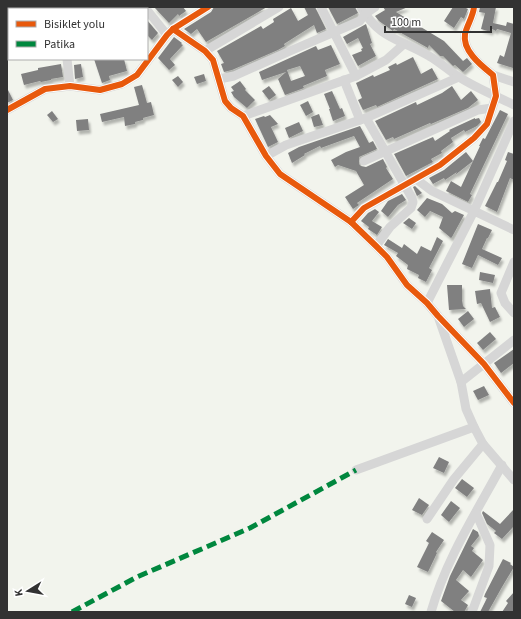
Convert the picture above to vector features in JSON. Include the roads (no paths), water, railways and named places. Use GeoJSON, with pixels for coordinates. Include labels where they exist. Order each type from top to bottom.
{"type":"FeatureCollection","features":[{"type":"Feature","properties":{"kind":"street"},"geometry":{"type":"LineString","coordinates":[[7,110],[45,89],[70,86],[100,90],[122,84],[137,75],[170,32],[208,7]]}},
{"type":"Feature","properties":{"kind":"street"},"geometry":{"type":"LineString","coordinates":[[205,51],[279,7]]}},
{"type":"Feature","properties":{"kind":"street"},"geometry":{"type":"LineString","coordinates":[[321,7],[356,76]]}},
{"type":"Feature","properties":{"kind":"street"},"geometry":{"type":"LineString","coordinates":[[363,10],[375,7]]}},
{"type":"Feature","properties":{"kind":"street"},"geometry":{"type":"LineString","coordinates":[[474,7],[473,16],[465,35],[466,45],[476,62],[493,74],[514,82]]}},
{"type":"Feature","properties":{"kind":"street"},"geometry":{"type":"LineString","coordinates":[[219,79],[234,76],[290,50],[360,22],[363,10]]}},
{"type":"Feature","properties":{"kind":"street"},"geometry":{"type":"LineString","coordinates":[[363,10],[376,27],[404,44],[419,50],[439,62],[459,77],[514,105]]}},
{"type":"Feature","properties":{"kind":"street"},"geometry":{"type":"LineString","coordinates":[[148,11],[170,32],[205,51],[213,60],[225,101],[231,108],[243,116],[266,156],[280,174],[351,222],[376,246],[387,257],[407,285],[427,303],[484,364],[514,403]]}},
{"type":"Feature","properties":{"kind":"street"},"geometry":{"type":"LineString","coordinates":[[243,116],[356,76],[386,60],[404,44]]}},
{"type":"Feature","properties":{"kind":"street"},"geometry":{"type":"LineString","coordinates":[[67,60],[70,86]]}},
{"type":"Feature","properties":{"kind":"street"},"geometry":{"type":"LineString","coordinates":[[351,222],[364,208],[440,165],[474,138],[487,124],[496,96],[493,74]]}},
{"type":"Feature","properties":{"kind":"street"},"geometry":{"type":"LineString","coordinates":[[266,156],[286,145],[363,119],[459,77]]}},
{"type":"Feature","properties":{"kind":"street"},"geometry":{"type":"LineString","coordinates":[[344,80],[363,119],[384,151],[413,202],[411,208],[390,227],[376,246]]}},
{"type":"Feature","properties":{"kind":"street"},"geometry":{"type":"LineString","coordinates":[[364,161],[478,110],[492,108]]}},
{"type":"Feature","properties":{"kind":"street"},"geometry":{"type":"LineString","coordinates":[[427,303],[474,211],[514,121]]}},
{"type":"Feature","properties":{"kind":"street"},"geometry":{"type":"LineString","coordinates":[[416,179],[432,191],[514,230]]}},
{"type":"Feature","properties":{"kind":"street"},"geometry":{"type":"LineString","coordinates":[[514,262],[501,293],[505,304],[514,314]]}},
{"type":"Feature","properties":{"kind":"street"},"geometry":{"type":"LineString","coordinates":[[438,316],[461,382],[466,409],[474,427],[483,444],[514,480]]}},
{"type":"Feature","properties":{"kind":"street"},"geometry":{"type":"LineString","coordinates":[[461,382],[514,340]]}},
{"type":"Feature","properties":{"kind":"street"},"geometry":{"type":"LineString","coordinates":[[356,470],[474,427]]}},
{"type":"Feature","properties":{"kind":"street"},"geometry":{"type":"LineString","coordinates":[[427,518],[454,479],[483,444]]}},
{"type":"Feature","properties":{"kind":"street"},"geometry":{"type":"LineString","coordinates":[[434,610],[446,570],[468,526],[502,465]]}},
{"type":"Feature","properties":{"kind":"street"},"geometry":{"type":"LineString","coordinates":[[472,612],[488,566],[490,545],[476,513]]}}]}
